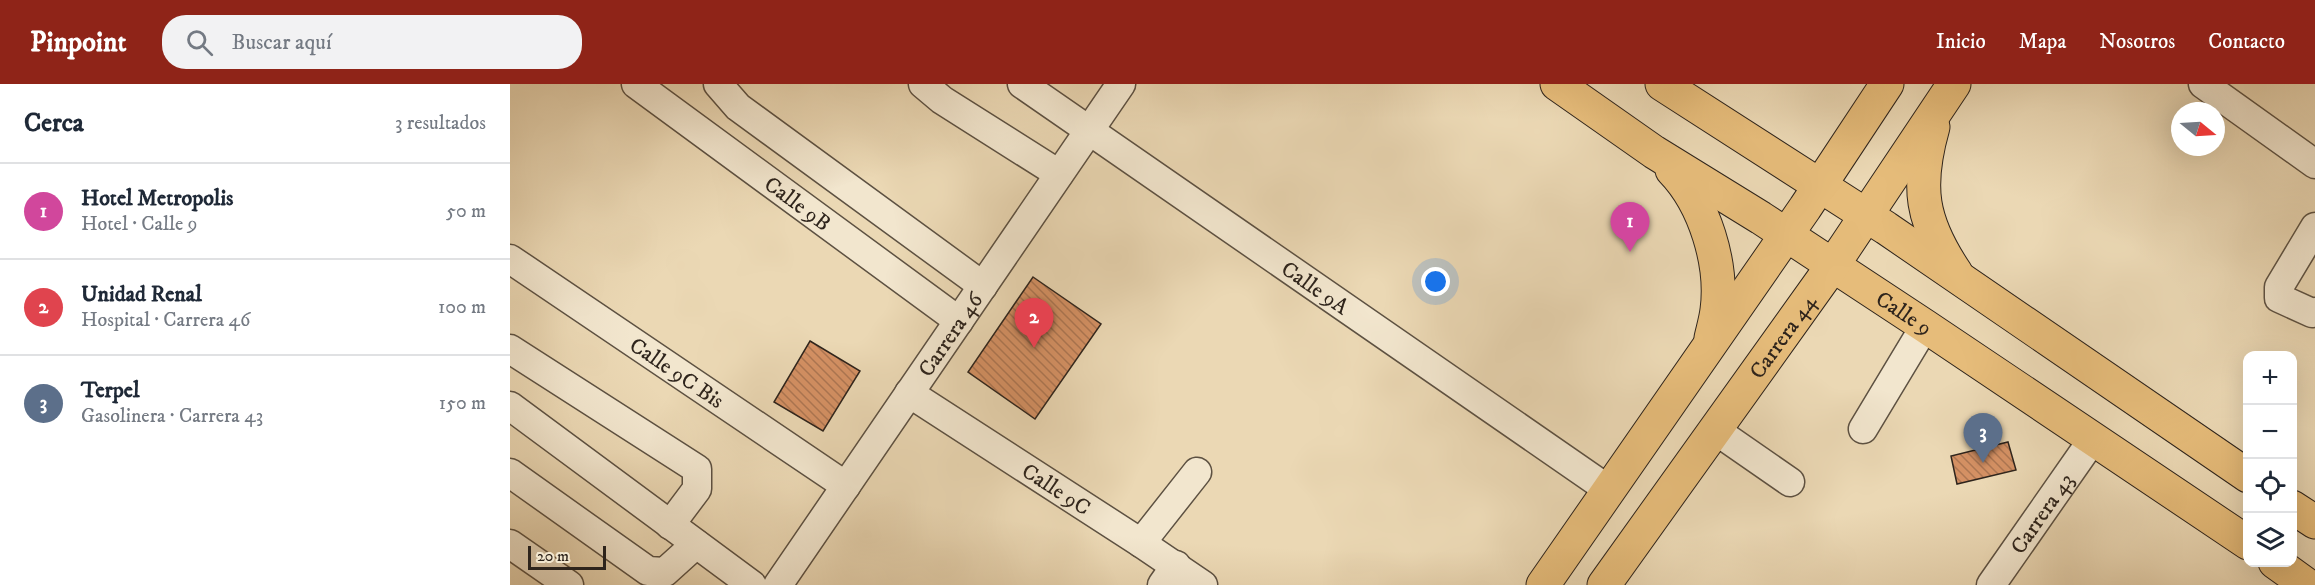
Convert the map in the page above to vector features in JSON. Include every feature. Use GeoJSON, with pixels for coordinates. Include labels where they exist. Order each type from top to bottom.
{"type":"FeatureCollection","features":[{"type":"Feature","properties":{"kind":"main road","name":"Calle 9"},"geometry":{"type":"LineString","coordinates":[[1557,84],[1654,152],[1786,235],[2242,536]]}},
{"type":"Feature","properties":{"kind":"main road"},"geometry":{"type":"LineString","coordinates":[[1662,84],[1866,215],[2243,473]]}},
{"type":"Feature","properties":{"kind":"main road"},"geometry":{"type":"LineString","coordinates":[[1543,585],[1786,235],[1887,84]]}},
{"type":"Feature","properties":{"kind":"main road"},"geometry":{"type":"LineString","coordinates":[[1950,90],[1933,126],[1924,157],[1923,190],[1929,222],[1942,252],[1960,280]]}},
{"type":"Feature","properties":{"kind":"main road","name":"Carrera 44"},"geometry":{"type":"LineString","coordinates":[[1604,585],[1833,266],[1950,90]]}},
{"type":"Feature","properties":{"kind":"main road"},"geometry":{"type":"LineString","coordinates":[[1654,152],[1679,177],[1698,207],[1711,244],[1718,274],[1717,309],[1710,343]]}},
{"type":"Feature","properties":{"kind":"main road"},"geometry":{"type":"LineString","coordinates":[[2297,510],[2315,522]]}},
{"type":"Feature","properties":{"kind":"main road"},"geometry":{"type":"LineString","coordinates":[[2297,533],[2315,534]]}},
{"type":"Feature","properties":{"kind":"main road"},"geometry":{"type":"LineString","coordinates":[[2282,567],[2307,585]]}},
{"type":"Feature","properties":{"kind":"street","name":"Calle 9B"},"geometry":{"type":"LineString","coordinates":[[636,84],[959,321]]}},
{"type":"Feature","properties":{"kind":"street"},"geometry":{"type":"LineString","coordinates":[[718,84],[738,107],[983,286]]}},
{"type":"Feature","properties":{"kind":"street"},"geometry":{"type":"LineString","coordinates":[[923,84],[942,100],[1059,174]]}},
{"type":"Feature","properties":{"kind":"street","name":"Calle 9A"},"geometry":{"type":"LineString","coordinates":[[1022,84],[1610,490]]}},
{"type":"Feature","properties":{"kind":"street","name":"Carrera 46"},"geometry":{"type":"LineString","coordinates":[[778,585],[1121,84]]}},
{"type":"Feature","properties":{"kind":"street"},"geometry":{"type":"LineString","coordinates":[[2203,84],[2315,164]]}},
{"type":"Feature","properties":{"kind":"street"},"geometry":{"type":"LineString","coordinates":[[2315,227],[2279,287],[2279,298],[2312,313],[2315,312]]}},
{"type":"Feature","properties":{"kind":"street","name":"Calle 9C Bis"},"geometry":{"type":"LineString","coordinates":[[510,259],[846,486]]}},
{"type":"Feature","properties":{"kind":"street"},"geometry":{"type":"LineString","coordinates":[[1863,429],[1925,326]]}},
{"type":"Feature","properties":{"kind":"street"},"geometry":{"type":"LineString","coordinates":[[510,350],[697,469],[697,489],[670,525]]}},
{"type":"Feature","properties":{"kind":"street","name":"Calle 9C"},"geometry":{"type":"LineString","coordinates":[[909,393],[1141,543],[1169,575],[1203,585]]}},
{"type":"Feature","properties":{"kind":"street"},"geometry":{"type":"LineString","coordinates":[[510,406],[752,585]]}},
{"type":"Feature","properties":{"kind":"street"},"geometry":{"type":"LineString","coordinates":[[1715,430],[1790,482]]}},
{"type":"Feature","properties":{"kind":"street","name":"Carrera 43"},"geometry":{"type":"LineString","coordinates":[[1991,585],[2093,439]]}},
{"type":"Feature","properties":{"kind":"street"},"geometry":{"type":"LineString","coordinates":[[1141,543],[1197,472]]}},
{"type":"Feature","properties":{"kind":"street"},"geometry":{"type":"LineString","coordinates":[[510,473],[648,571],[665,572],[696,544]]}},
{"type":"Feature","properties":{"kind":"street"},"geometry":{"type":"LineString","coordinates":[[510,544],[568,585]]}},
{"type":"Feature","properties":{"kind":"building"},"geometry":{"type":"Polygon","coordinates":[[[1033,277],[1101,324],[1035,419],[968,372],[1033,277]]]}},
{"type":"Feature","properties":{"kind":"building"},"geometry":{"type":"Polygon","coordinates":[[[810,341],[860,371],[823,431],[774,402],[810,341]]]}},
{"type":"Feature","properties":{"kind":"building"},"geometry":{"type":"Polygon","coordinates":[[[2008,442],[2016,470],[1957,484],[1951,456],[2008,442]]]}},
{"type":"Feature","properties":{"kind":"place","name":"Hotel Metropolis"},"geometry":{"type":"Point","coordinates":[1630,252]}},
{"type":"Feature","properties":{"kind":"place","name":"Unidad Renal"},"geometry":{"type":"Point","coordinates":[1034,348]}},
{"type":"Feature","properties":{"kind":"place","name":"Terpel"},"geometry":{"type":"Point","coordinates":[1983,463]}}]}
